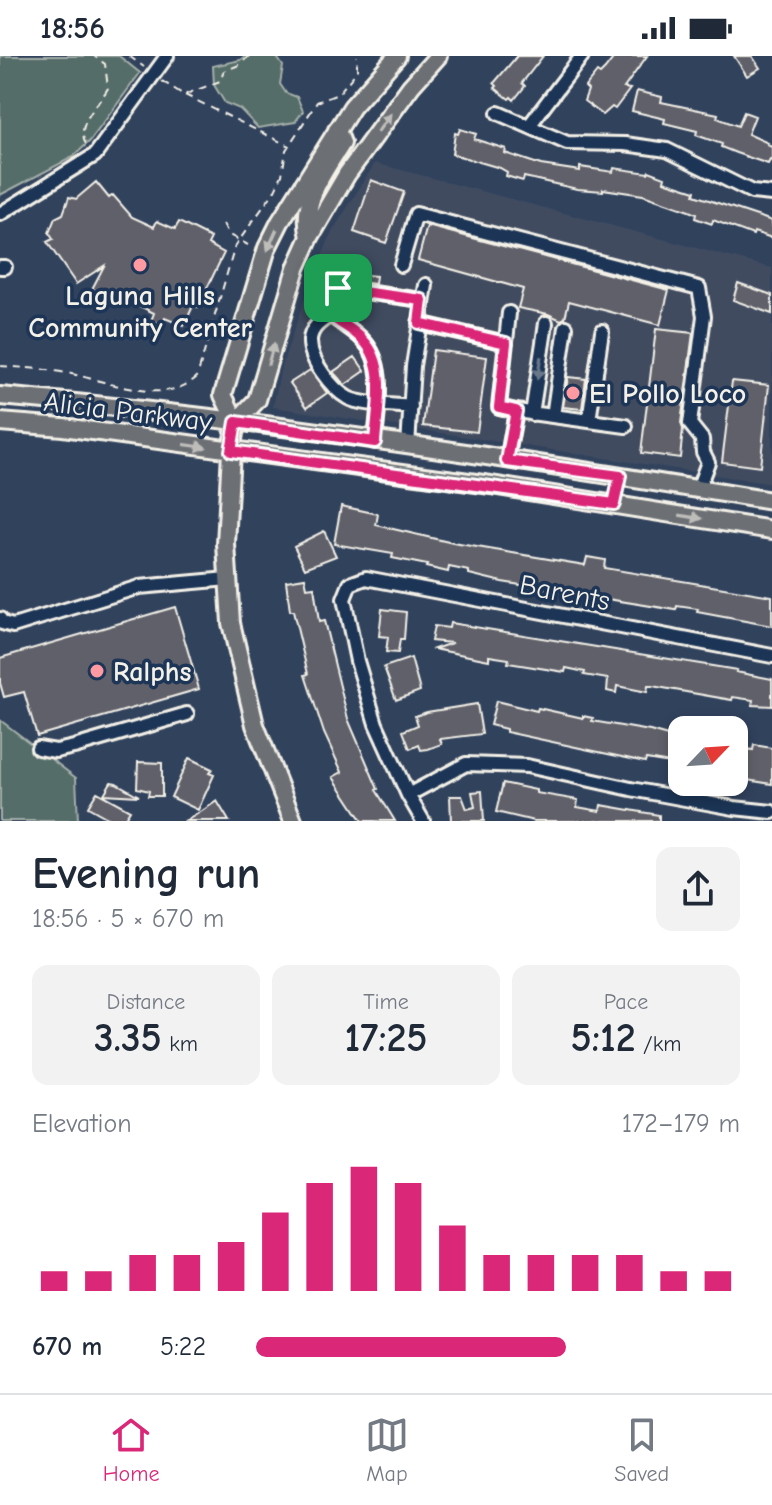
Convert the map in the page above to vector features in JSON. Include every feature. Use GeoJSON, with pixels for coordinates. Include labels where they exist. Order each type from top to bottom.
{"type":"FeatureCollection","features":[{"type":"Feature","properties":{"kind":"main road"},"geometry":{"type":"LineString","coordinates":[[236,422],[223,395],[267,248],[294,197],[352,107],[397,56]]}},
{"type":"Feature","properties":{"kind":"main road"},"geometry":{"type":"LineString","coordinates":[[293,821],[255,725],[231,623],[226,544],[231,451],[236,422],[257,400],[296,268],[310,237],[347,174],[411,86],[438,56]]}},
{"type":"Feature","properties":{"kind":"main road"},"geometry":{"type":"LineString","coordinates":[[310,237],[306,221],[310,200],[342,143],[337,130]]}},
{"type":"Feature","properties":{"kind":"main road","name":"Alicia Parkway"},"geometry":{"type":"LineString","coordinates":[[0,396],[236,422],[620,476],[772,501]]}},
{"type":"Feature","properties":{"kind":"main road","name":"Alicia Parkway"},"geometry":{"type":"LineString","coordinates":[[0,422],[63,427],[614,504],[772,530]]}},
{"type":"Feature","properties":{"kind":"main road"},"geometry":{"type":"LineString","coordinates":[[614,504],[620,476]]}},
{"type":"Feature","properties":{"kind":"street"},"geometry":{"type":"LineString","coordinates":[[0,214],[95,155],[167,56]]}},
{"type":"Feature","properties":{"kind":"street"},"geometry":{"type":"LineString","coordinates":[[529,126],[582,56]]}},
{"type":"Feature","properties":{"kind":"street"},"geometry":{"type":"LineString","coordinates":[[498,113],[567,143],[625,144],[667,150],[752,192],[772,194]]}},
{"type":"Feature","properties":{"kind":"street"},"geometry":{"type":"LineString","coordinates":[[401,265],[416,214],[699,288],[704,316],[690,424],[702,439],[708,462],[698,489]]}},
{"type":"Feature","properties":{"kind":"street"},"geometry":{"type":"LineString","coordinates":[[408,446],[419,323],[426,285]]}},
{"type":"Feature","properties":{"kind":"street"},"geometry":{"type":"LineString","coordinates":[[375,442],[379,373],[364,340],[329,316],[319,298],[332,288],[338,288],[422,300]]}},
{"type":"Feature","properties":{"kind":"street"},"geometry":{"type":"LineString","coordinates":[[509,313],[499,407],[626,426]]}},
{"type":"Feature","properties":{"kind":"street"},"geometry":{"type":"LineString","coordinates":[[329,316],[316,325],[310,340],[314,357],[334,388],[350,400],[411,407]]}},
{"type":"Feature","properties":{"kind":"street"},"geometry":{"type":"LineString","coordinates":[[419,323],[506,343]]}},
{"type":"Feature","properties":{"kind":"street"},"geometry":{"type":"LineString","coordinates":[[532,414],[546,323]]}},
{"type":"Feature","properties":{"kind":"street"},"geometry":{"type":"LineString","coordinates":[[553,416],[566,327]]}},
{"type":"Feature","properties":{"kind":"street"},"geometry":{"type":"LineString","coordinates":[[589,421],[602,331]]}},
{"type":"Feature","properties":{"kind":"street"},"geometry":{"type":"LineString","coordinates":[[507,461],[516,411]]}},
{"type":"Feature","properties":{"kind":"street","name":"Barents"},"geometry":{"type":"LineString","coordinates":[[408,795],[376,724],[357,661],[344,599],[350,584],[366,578],[772,656]]}},
{"type":"Feature","properties":{"kind":"street"},"geometry":{"type":"LineString","coordinates":[[0,619],[2,623],[13,626],[139,587],[228,579]]}},
{"type":"Feature","properties":{"kind":"street"},"geometry":{"type":"LineString","coordinates":[[38,748],[56,751],[74,747],[187,714]]}},
{"type":"Feature","properties":{"kind":"street"},"geometry":{"type":"LineString","coordinates":[[423,821],[408,795],[466,764],[527,766],[733,814],[772,812]]}},
{"type":"Feature","properties":{"kind":"path"},"geometry":{"type":"LineString","coordinates":[[94,56],[105,64],[108,88],[82,126],[82,138],[95,155]]}},
{"type":"Feature","properties":{"kind":"path"},"geometry":{"type":"LineString","coordinates":[[129,56],[184,95],[289,146]]}},
{"type":"Feature","properties":{"kind":"path"},"geometry":{"type":"LineString","coordinates":[[184,95],[220,81],[224,71],[239,65],[249,56]]}},
{"type":"Feature","properties":{"kind":"path"},"geometry":{"type":"LineString","coordinates":[[0,366],[75,374],[108,384],[154,390],[174,391],[186,387],[197,377],[235,246],[274,192],[282,175],[286,150],[317,102],[338,94],[357,71],[357,56]]}},
{"type":"Feature","properties":{"kind":"path"},"geometry":{"type":"LineString","coordinates":[[223,224],[229,235],[248,245]]}},
{"type":"Feature","properties":{"kind":"shaded area"},"geometry":{"type":"Polygon","coordinates":[[[375,163],[772,268],[772,484],[273,407],[281,368],[305,297],[332,232],[375,163]]]}},
{"type":"Feature","properties":{"kind":"green space"},"geometry":{"type":"Polygon","coordinates":[[[0,56],[119,56],[140,73],[90,141],[73,157],[0,195],[0,56]]]}},
{"type":"Feature","properties":{"kind":"green space"},"geometry":{"type":"Polygon","coordinates":[[[245,56],[276,56],[283,66],[280,84],[286,93],[297,97],[303,111],[295,122],[258,128],[240,109],[225,103],[214,85],[213,66],[245,56]]]}},
{"type":"Feature","properties":{"kind":"green space"},"geometry":{"type":"Polygon","coordinates":[[[0,720],[76,778],[78,821],[0,821],[0,720]]]}},
{"type":"Feature","properties":{"kind":"building"},"geometry":{"type":"Polygon","coordinates":[[[517,56],[543,56],[522,83],[525,86],[514,100],[495,88],[494,83],[517,56]]]}},
{"type":"Feature","properties":{"kind":"building"},"geometry":{"type":"Polygon","coordinates":[[[615,56],[647,56],[624,88],[630,89],[615,109],[612,107],[603,115],[584,101],[588,90],[585,87],[615,56]]]}},
{"type":"Feature","properties":{"kind":"building"},"geometry":{"type":"Polygon","coordinates":[[[734,56],[752,56],[760,68],[747,76],[734,56]]]}},
{"type":"Feature","properties":{"kind":"building"},"geometry":{"type":"Polygon","coordinates":[[[637,91],[662,97],[661,102],[718,114],[717,118],[738,126],[744,112],[755,116],[748,134],[772,147],[772,161],[768,164],[736,153],[721,147],[722,144],[696,135],[697,131],[632,111],[637,91]]]}},
{"type":"Feature","properties":{"kind":"building"},"geometry":{"type":"Polygon","coordinates":[[[460,129],[476,134],[474,139],[506,149],[505,153],[541,165],[580,171],[580,167],[613,172],[614,168],[649,171],[665,177],[664,181],[695,191],[694,195],[772,221],[772,238],[754,232],[753,235],[713,220],[712,224],[695,218],[696,214],[689,211],[643,195],[577,189],[506,176],[507,172],[500,168],[452,154],[455,133],[458,134],[460,129]]]}},
{"type":"Feature","properties":{"kind":"building"},"geometry":{"type":"Polygon","coordinates":[[[371,180],[404,192],[386,243],[354,232],[371,180]]]}},
{"type":"Feature","properties":{"kind":"building","name":"Laguna Hills Community Center"},"geometry":{"type":"Polygon","coordinates":[[[96,182],[109,198],[113,195],[132,217],[154,227],[157,221],[175,229],[179,222],[211,238],[208,244],[224,253],[198,307],[193,306],[184,326],[165,318],[162,325],[151,321],[154,313],[113,293],[110,297],[92,289],[104,266],[76,284],[47,242],[53,239],[49,233],[55,218],[63,214],[69,197],[76,199],[96,182]]]}},
{"type":"Feature","properties":{"kind":"building"},"geometry":{"type":"Polygon","coordinates":[[[427,226],[669,290],[660,325],[569,301],[565,318],[561,320],[518,308],[523,289],[418,260],[427,226]]]}},
{"type":"Feature","properties":{"kind":"building"},"geometry":{"type":"Polygon","coordinates":[[[326,261],[366,265],[365,275],[376,276],[375,284],[338,279],[323,283],[326,261]]]}},
{"type":"Feature","properties":{"kind":"building"},"geometry":{"type":"Polygon","coordinates":[[[738,283],[772,295],[772,314],[733,300],[738,283]]]}},
{"type":"Feature","properties":{"kind":"building"},"geometry":{"type":"Polygon","coordinates":[[[656,329],[693,333],[681,423],[680,458],[641,453],[656,329]]]}},
{"type":"Feature","properties":{"kind":"building"},"geometry":{"type":"Polygon","coordinates":[[[433,350],[487,357],[477,432],[423,426],[433,350]]]}},
{"type":"Feature","properties":{"kind":"building"},"geometry":{"type":"Polygon","coordinates":[[[355,357],[365,371],[345,385],[333,372],[355,357]]]}},
{"type":"Feature","properties":{"kind":"building"},"geometry":{"type":"Polygon","coordinates":[[[310,370],[327,393],[307,407],[290,383],[310,370]]]}},
{"type":"Feature","properties":{"kind":"building","name":"El Pollo Loco"},"geometry":{"type":"Polygon","coordinates":[[[568,377],[586,379],[582,409],[563,407],[568,377]]]}},
{"type":"Feature","properties":{"kind":"building"},"geometry":{"type":"Polygon","coordinates":[[[732,381],[769,385],[760,467],[722,462],[732,381]]]}},
{"type":"Feature","properties":{"kind":"building"},"geometry":{"type":"Polygon","coordinates":[[[341,506],[378,514],[376,525],[453,543],[585,565],[587,557],[605,560],[604,568],[772,596],[772,626],[697,612],[698,609],[677,606],[676,610],[502,582],[449,567],[448,572],[392,558],[393,554],[334,544],[341,506]]]}},
{"type":"Feature","properties":{"kind":"building"},"geometry":{"type":"Polygon","coordinates":[[[324,531],[336,556],[305,568],[294,546],[324,531]]]}},
{"type":"Feature","properties":{"kind":"building"},"geometry":{"type":"Polygon","coordinates":[[[305,578],[307,588],[314,587],[319,622],[324,621],[348,719],[376,790],[395,821],[362,821],[333,777],[342,772],[324,733],[305,675],[308,674],[293,611],[290,611],[286,581],[305,578]]]}},
{"type":"Feature","properties":{"kind":"building","name":"Ralphs"},"geometry":{"type":"Polygon","coordinates":[[[175,607],[199,689],[37,736],[24,692],[4,697],[0,683],[0,658],[175,607]]]}},
{"type":"Feature","properties":{"kind":"building"},"geometry":{"type":"Polygon","coordinates":[[[382,609],[406,612],[404,639],[400,639],[398,653],[386,652],[388,637],[379,636],[382,609]]]}},
{"type":"Feature","properties":{"kind":"building"},"geometry":{"type":"Polygon","coordinates":[[[450,623],[737,670],[772,679],[772,706],[752,705],[753,700],[733,697],[732,700],[652,686],[648,686],[647,692],[617,686],[616,693],[607,691],[608,679],[584,675],[585,672],[566,668],[565,672],[508,663],[509,659],[489,656],[489,660],[434,649],[452,643],[431,641],[434,626],[449,628],[450,623]]]}},
{"type":"Feature","properties":{"kind":"building"},"geometry":{"type":"Polygon","coordinates":[[[411,658],[420,691],[396,700],[384,667],[411,658]]]}},
{"type":"Feature","properties":{"kind":"building"},"geometry":{"type":"Polygon","coordinates":[[[496,701],[537,711],[538,708],[593,718],[592,721],[668,736],[668,763],[646,759],[645,762],[506,732],[506,729],[490,725],[496,701]]]}},
{"type":"Feature","properties":{"kind":"building"},"geometry":{"type":"Polygon","coordinates":[[[477,704],[482,734],[440,739],[442,744],[428,749],[421,750],[419,745],[410,749],[403,731],[418,725],[415,716],[477,704]]]}},
{"type":"Feature","properties":{"kind":"building"},"geometry":{"type":"Polygon","coordinates":[[[754,745],[772,748],[772,784],[748,780],[748,749],[753,750],[754,745]]]}},
{"type":"Feature","properties":{"kind":"building"},"geometry":{"type":"Polygon","coordinates":[[[189,758],[212,769],[209,773],[214,775],[198,810],[171,797],[189,758]]]}},
{"type":"Feature","properties":{"kind":"building"},"geometry":{"type":"Polygon","coordinates":[[[138,762],[162,763],[162,796],[148,796],[149,791],[137,788],[138,762]]]}},
{"type":"Feature","properties":{"kind":"building"},"geometry":{"type":"Polygon","coordinates":[[[111,782],[116,783],[139,796],[104,794],[111,782]]]}},
{"type":"Feature","properties":{"kind":"building"},"geometry":{"type":"Polygon","coordinates":[[[503,783],[536,790],[536,793],[578,800],[577,807],[600,811],[601,805],[659,815],[659,821],[534,821],[496,812],[503,783]]]}},
{"type":"Feature","properties":{"kind":"building"},"geometry":{"type":"Polygon","coordinates":[[[482,791],[484,821],[451,821],[450,796],[462,796],[467,809],[475,807],[472,792],[482,791]]]}},
{"type":"Feature","properties":{"kind":"building"},"geometry":{"type":"Polygon","coordinates":[[[97,792],[130,810],[123,821],[113,821],[88,807],[97,792]]]}},
{"type":"Feature","properties":{"kind":"building"},"geometry":{"type":"Polygon","coordinates":[[[217,801],[229,821],[186,821],[202,811],[217,801]]]}},
{"type":"Feature","properties":{"kind":"place","name":"Laguna Hills Community Center"},"geometry":{"type":"Point","coordinates":[140,265]}},
{"type":"Feature","properties":{"kind":"place","name":"El Pollo Loco"},"geometry":{"type":"Point","coordinates":[573,393]}},
{"type":"Feature","properties":{"kind":"place","name":"Ralphs"},"geometry":{"type":"Point","coordinates":[97,671]}},
{"type":"Feature","properties":{"kind":"route"},"geometry":{"type":"LineString","coordinates":[[332,288],[338,288],[422,300],[419,323],[506,343],[499,407],[516,411],[507,461],[620,476],[614,504],[231,451],[236,422],[375,442],[379,373],[374,358],[364,340],[329,316],[319,298],[332,288]]}}]}
